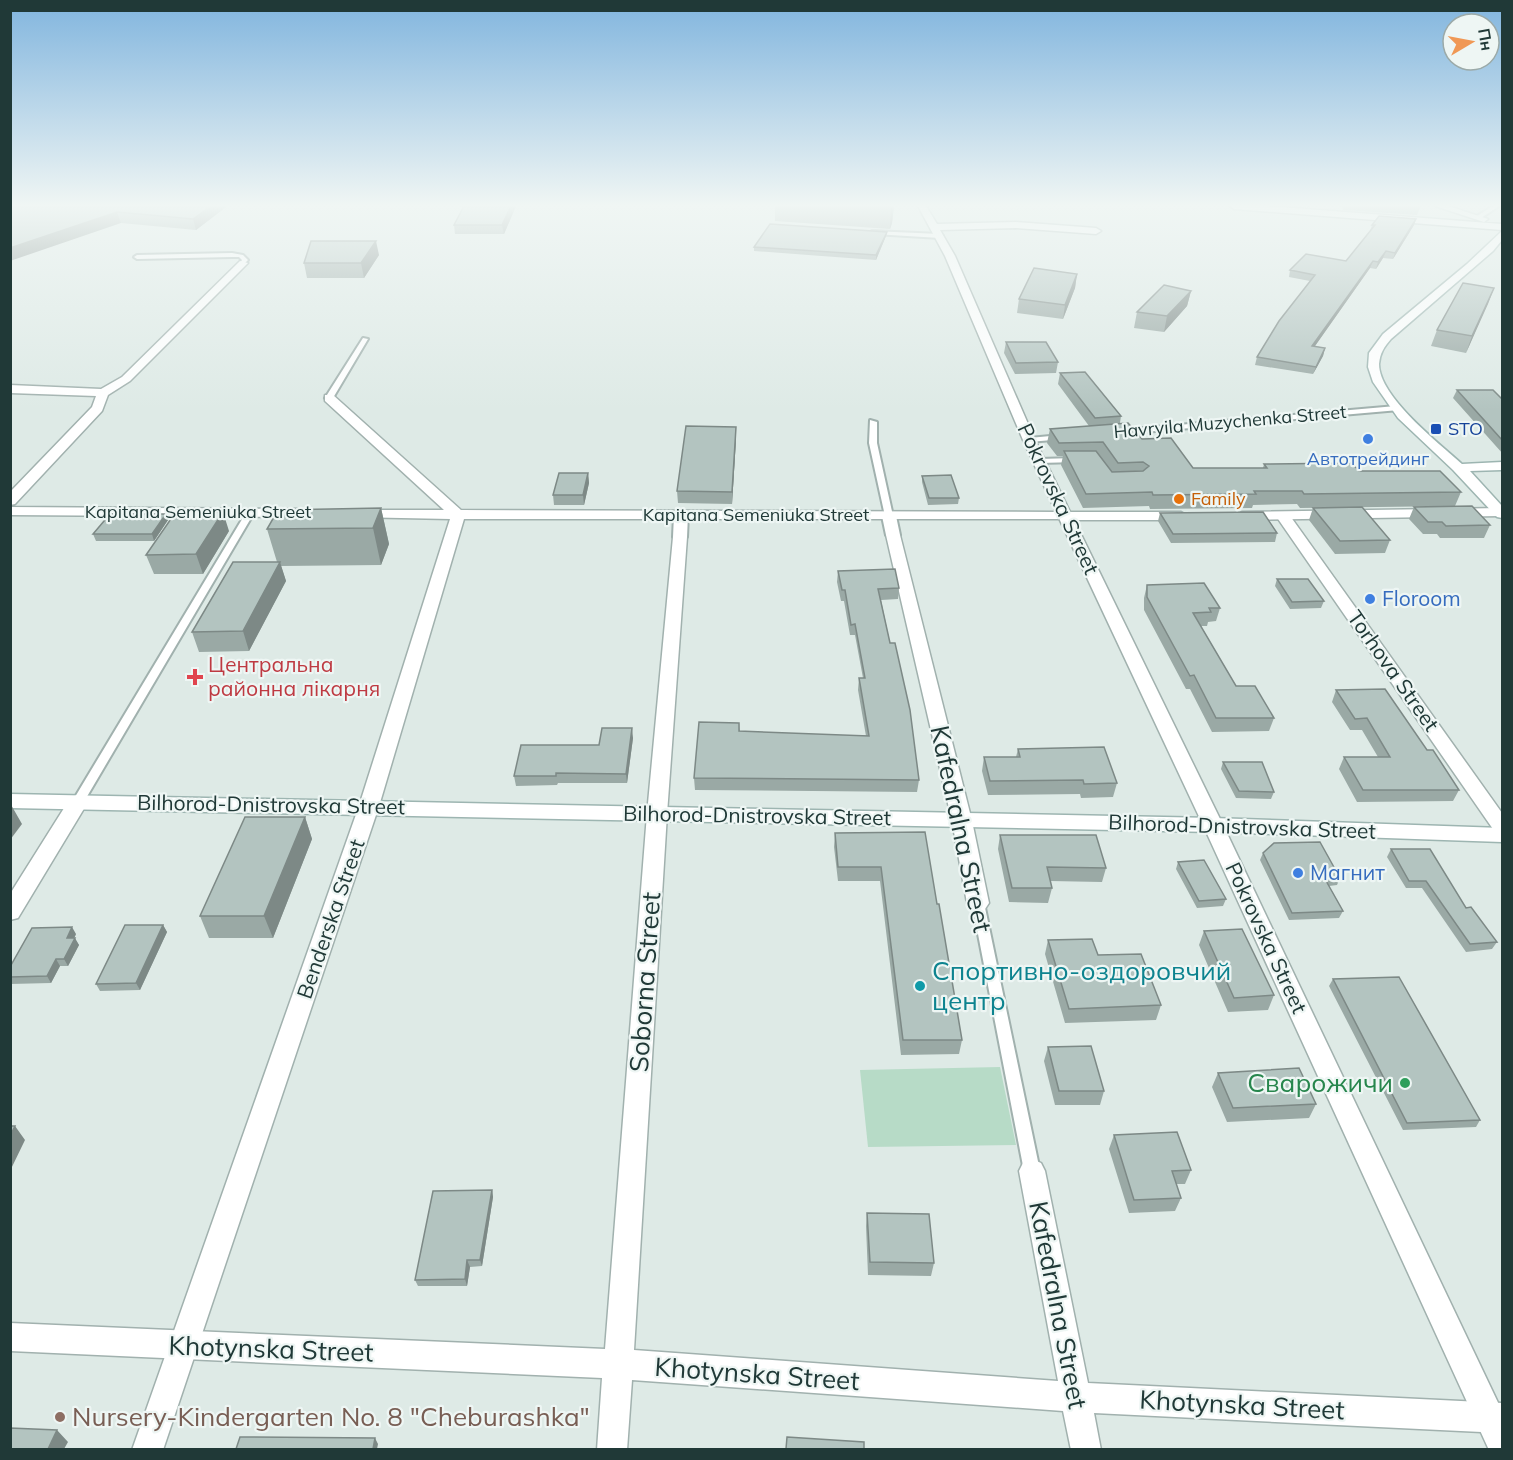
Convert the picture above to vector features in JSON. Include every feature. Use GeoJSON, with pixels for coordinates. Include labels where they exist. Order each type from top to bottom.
{"type":"FeatureCollection","features":[{"type":"Feature","properties":{"kind":"street"},"geometry":{"type":"LineString","coordinates":[[10,389],[103,393],[126,379],[232,274]]}},
{"type":"Feature","properties":{"kind":"street","name":"Pokrovska Street"},"geometry":{"type":"LineString","coordinates":[[956,274],[1029,440],[1498,1426]]}},
{"type":"Feature","properties":{"kind":"street"},"geometry":{"type":"LineString","coordinates":[[1459,274],[1417,313],[1386,337],[1374,355],[1373,370],[1396,408],[1414,428],[1459,468],[1502,513]]}},
{"type":"Feature","properties":{"kind":"street"},"geometry":{"type":"LineString","coordinates":[[10,501],[98,408],[103,393]]}},
{"type":"Feature","properties":{"kind":"street"},"geometry":{"type":"LineString","coordinates":[[330,398],[458,515]]}},
{"type":"Feature","properties":{"kind":"street"},"geometry":{"type":"LineString","coordinates":[[1459,468],[1503,466]]}},
{"type":"Feature","properties":{"kind":"street","name":"Kapitana Semeniuka Street"},"geometry":{"type":"LineString","coordinates":[[10,511],[320,513]]}},
{"type":"Feature","properties":{"kind":"street","name":"Kapitana Semeniuka Street"},"geometry":{"type":"LineString","coordinates":[[343,513],[1191,516]]}},
{"type":"Feature","properties":{"kind":"street"},"geometry":{"type":"LineString","coordinates":[[1226,516],[1502,513]]}},
{"type":"Feature","properties":{"kind":"street","name":"Benderska Street"},"geometry":{"type":"LineString","coordinates":[[147,1449],[369,806],[458,515]]}},
{"type":"Feature","properties":{"kind":"street","name":"Soborna Street"},"geometry":{"type":"LineString","coordinates":[[612,1449],[657,814],[681,515]]}},
{"type":"Feature","properties":{"kind":"street","name":"Kafedralna Street"},"geometry":{"type":"LineString","coordinates":[[889,516],[962,821],[978,903]]}},
{"type":"Feature","properties":{"kind":"street","name":"Torhova Street"},"geometry":{"type":"LineString","coordinates":[[1283,516],[1503,827]]}},
{"type":"Feature","properties":{"kind":"street","name":"Bilhorod-Dnistrovska Street"},"geometry":{"type":"LineString","coordinates":[[10,801],[369,806],[1213,825],[1503,835]]}},
{"type":"Feature","properties":{"kind":"street"},"geometry":{"type":"LineString","coordinates":[[10,912],[78,802]]}},
{"type":"Feature","properties":{"kind":"street","name":"Kafedralna Street"},"geometry":{"type":"LineString","coordinates":[[1032,1171],[1086,1449]]}},
{"type":"Feature","properties":{"kind":"street","name":"Khotynska Street"},"geometry":{"type":"LineString","coordinates":[[10,1337],[619,1364],[1498,1426]]}},
{"type":"Feature","properties":{"kind":"lane"},"geometry":{"type":"LineString","coordinates":[[330,398],[365,339]]}},
{"type":"Feature","properties":{"kind":"lane","name":"Havryila Muzychenka Street"},"geometry":{"type":"LineString","coordinates":[[1112,432],[1396,408]]}},
{"type":"Feature","properties":{"kind":"lane","name":"Kafedralna Street"},"geometry":{"type":"LineString","coordinates":[[873,422],[873,443],[889,516]]}},
{"type":"Feature","properties":{"kind":"lane"},"geometry":{"type":"LineString","coordinates":[[1029,440],[1066,436]]}},
{"type":"Feature","properties":{"kind":"lane"},"geometry":{"type":"LineString","coordinates":[[1039,461],[1085,460]]}},
{"type":"Feature","properties":{"kind":"lane"},"geometry":{"type":"LineString","coordinates":[[78,802],[250,513]]}},
{"type":"Feature","properties":{"kind":"lane","name":"Kafedralna Street"},"geometry":{"type":"LineString","coordinates":[[978,903],[1032,1171]]}},
{"type":"Feature","properties":{"kind":"green space"},"geometry":{"type":"Polygon","coordinates":[[[1000,1067],[1016,1145],[868,1147],[860,1070],[1000,1067]]]}},
{"type":"Feature","properties":{"kind":"building"},"geometry":{"type":"Polygon","coordinates":[[[1031,274],[1077,274],[1065,305],[1019,299],[1031,274]]]}},
{"type":"Feature","properties":{"kind":"building"},"geometry":{"type":"Polygon","coordinates":[[[1311,274],[1364,274],[1312,346],[1325,348],[1316,367],[1257,357],[1279,321],[1315,275],[1311,274]]]}},
{"type":"Feature","properties":{"kind":"building"},"geometry":{"type":"Polygon","coordinates":[[[1463,283],[1494,288],[1472,336],[1437,330],[1463,283]]]}},
{"type":"Feature","properties":{"kind":"building"},"geometry":{"type":"Polygon","coordinates":[[[1164,285],[1191,291],[1167,316],[1137,312],[1164,285]]]}},
{"type":"Feature","properties":{"kind":"building"},"geometry":{"type":"Polygon","coordinates":[[[1006,342],[1046,342],[1058,362],[1016,363],[1006,342]]]}},
{"type":"Feature","properties":{"kind":"building"},"geometry":{"type":"Polygon","coordinates":[[[1085,372],[1121,416],[1095,418],[1060,373],[1085,372]]]}},
{"type":"Feature","properties":{"kind":"building"},"geometry":{"type":"Polygon","coordinates":[[[1457,390],[1493,390],[1503,400],[1503,441],[1457,390]]]}},
{"type":"Feature","properties":{"kind":"building"},"geometry":{"type":"Polygon","coordinates":[[[1128,423],[1142,439],[1171,438],[1193,468],[1267,468],[1264,464],[1352,463],[1359,471],[1440,471],[1461,492],[1304,494],[1302,491],[1254,491],[1256,494],[1153,495],[1152,492],[1086,494],[1064,451],[1096,451],[1112,472],[1143,471],[1149,466],[1143,462],[1118,463],[1103,442],[1059,443],[1050,429],[1128,423]]]}},
{"type":"Feature","properties":{"kind":"building"},"geometry":{"type":"Polygon","coordinates":[[[686,426],[736,427],[732,492],[677,491],[686,426]]]}},
{"type":"Feature","properties":{"kind":"building"},"geometry":{"type":"Polygon","coordinates":[[[559,473],[588,473],[583,495],[553,495],[559,473]]]}},
{"type":"Feature","properties":{"kind":"building"},"geometry":{"type":"Polygon","coordinates":[[[951,475],[959,498],[929,498],[922,476],[951,475]]]}},
{"type":"Feature","properties":{"kind":"building"},"geometry":{"type":"Polygon","coordinates":[[[1472,506],[1490,525],[1446,526],[1442,522],[1428,522],[1414,507],[1472,506]]]}},
{"type":"Feature","properties":{"kind":"building"},"geometry":{"type":"Polygon","coordinates":[[[1362,507],[1390,540],[1340,541],[1313,508],[1362,507]]]}},
{"type":"Feature","properties":{"kind":"building"},"geometry":{"type":"Polygon","coordinates":[[[381,508],[373,528],[267,529],[278,510],[381,508]]]}},
{"type":"Feature","properties":{"kind":"building"},"geometry":{"type":"Polygon","coordinates":[[[223,512],[196,554],[146,555],[175,513],[223,512]]]}},
{"type":"Feature","properties":{"kind":"building"},"geometry":{"type":"Polygon","coordinates":[[[1263,512],[1277,533],[1173,534],[1160,513],[1263,512]]]}},
{"type":"Feature","properties":{"kind":"building"},"geometry":{"type":"Polygon","coordinates":[[[110,514],[166,514],[152,534],[93,534],[110,514]]]}},
{"type":"Feature","properties":{"kind":"building"},"geometry":{"type":"Polygon","coordinates":[[[233,562],[280,562],[243,631],[192,632],[233,562]]]}},
{"type":"Feature","properties":{"kind":"building"},"geometry":{"type":"Polygon","coordinates":[[[895,569],[899,588],[878,589],[890,643],[895,643],[910,710],[919,780],[694,778],[699,722],[739,723],[739,731],[869,736],[859,678],[865,678],[855,624],[851,625],[845,590],[842,590],[838,571],[895,569]]]}},
{"type":"Feature","properties":{"kind":"building"},"geometry":{"type":"Polygon","coordinates":[[[1277,579],[1308,579],[1324,601],[1292,602],[1277,579]]]}},
{"type":"Feature","properties":{"kind":"building"},"geometry":{"type":"Polygon","coordinates":[[[1204,583],[1220,608],[1209,608],[1211,612],[1193,613],[1236,686],[1255,686],[1274,718],[1216,718],[1194,675],[1190,676],[1147,597],[1147,585],[1204,583]]]}},
{"type":"Feature","properties":{"kind":"building"},"geometry":{"type":"Polygon","coordinates":[[[1385,689],[1427,750],[1433,750],[1459,790],[1363,790],[1344,757],[1390,757],[1367,718],[1355,719],[1336,690],[1385,689]]]}},
{"type":"Feature","properties":{"kind":"building"},"geometry":{"type":"Polygon","coordinates":[[[602,728],[632,728],[626,774],[556,773],[556,776],[514,776],[521,745],[599,745],[602,728]]]}},
{"type":"Feature","properties":{"kind":"building"},"geometry":{"type":"Polygon","coordinates":[[[1104,747],[1117,783],[1084,784],[1083,780],[990,781],[984,757],[1020,757],[1018,749],[1104,747]]]}},
{"type":"Feature","properties":{"kind":"building"},"geometry":{"type":"Polygon","coordinates":[[[1223,762],[1262,762],[1274,792],[1239,791],[1223,762]]]}},
{"type":"Feature","properties":{"kind":"building"},"geometry":{"type":"Polygon","coordinates":[[[245,817],[305,817],[264,916],[200,916],[245,817]]]}},
{"type":"Feature","properties":{"kind":"building"},"geometry":{"type":"Polygon","coordinates":[[[925,832],[962,1040],[903,1040],[881,867],[838,867],[835,833],[925,832]]]}},
{"type":"Feature","properties":{"kind":"building"},"geometry":{"type":"Polygon","coordinates":[[[1000,835],[1096,835],[1106,868],[1047,867],[1052,888],[1012,888],[1000,835]]]}},
{"type":"Feature","properties":{"kind":"building","name":"Магнит"},"geometry":{"type":"Polygon","coordinates":[[[1320,842],[1340,878],[1325,879],[1343,911],[1292,913],[1263,853],[1274,843],[1320,842]]]}},
{"type":"Feature","properties":{"kind":"building"},"geometry":{"type":"Polygon","coordinates":[[[1391,849],[1430,849],[1466,908],[1471,907],[1497,942],[1470,944],[1426,881],[1409,881],[1391,849]]]}},
{"type":"Feature","properties":{"kind":"building"},"geometry":{"type":"Polygon","coordinates":[[[1204,860],[1226,899],[1199,901],[1178,862],[1204,860]]]}},
{"type":"Feature","properties":{"kind":"building"},"geometry":{"type":"Polygon","coordinates":[[[125,925],[163,925],[136,983],[96,984],[125,925]]]}},
{"type":"Feature","properties":{"kind":"building"},"geometry":{"type":"Polygon","coordinates":[[[72,927],[67,938],[75,938],[64,959],[56,959],[47,976],[10,977],[10,967],[32,928],[72,927]]]}},
{"type":"Feature","properties":{"kind":"building"},"geometry":{"type":"Polygon","coordinates":[[[1242,929],[1274,995],[1234,998],[1204,931],[1242,929]]]}},
{"type":"Feature","properties":{"kind":"building"},"geometry":{"type":"Polygon","coordinates":[[[1092,939],[1098,955],[1141,954],[1161,1005],[1069,1009],[1048,940],[1092,939]]]}},
{"type":"Feature","properties":{"kind":"building"},"geometry":{"type":"Polygon","coordinates":[[[1399,977],[1480,1120],[1407,1123],[1333,979],[1399,977]]]}},
{"type":"Feature","properties":{"kind":"building"},"geometry":{"type":"Polygon","coordinates":[[[1091,1046],[1104,1091],[1059,1091],[1048,1047],[1091,1046]]]}},
{"type":"Feature","properties":{"kind":"building"},"geometry":{"type":"Polygon","coordinates":[[[1299,1068],[1316,1104],[1233,1108],[1218,1073],[1299,1068]]]}},
{"type":"Feature","properties":{"kind":"building"},"geometry":{"type":"Polygon","coordinates":[[[10,1126],[15,1126],[10,1136],[10,1126]]]}},
{"type":"Feature","properties":{"kind":"building"},"geometry":{"type":"Polygon","coordinates":[[[1177,1132],[1191,1170],[1172,1171],[1181,1198],[1134,1200],[1114,1135],[1177,1132]]]}},
{"type":"Feature","properties":{"kind":"building"},"geometry":{"type":"Polygon","coordinates":[[[492,1190],[480,1260],[467,1260],[465,1279],[415,1280],[433,1191],[492,1190]]]}},
{"type":"Feature","properties":{"kind":"building"},"geometry":{"type":"Polygon","coordinates":[[[867,1213],[929,1214],[934,1263],[870,1262],[867,1213]]]}},
{"type":"Feature","properties":{"kind":"building"},"geometry":{"type":"Polygon","coordinates":[[[10,1428],[57,1430],[48,1449],[10,1449],[10,1428]]]}},
{"type":"Feature","properties":{"kind":"building"},"geometry":{"type":"Polygon","coordinates":[[[240,1437],[375,1438],[373,1449],[236,1449],[240,1437]]]}},
{"type":"Feature","properties":{"kind":"building"},"geometry":{"type":"Polygon","coordinates":[[[787,1437],[864,1442],[864,1449],[786,1449],[787,1437]]]}},
{"type":"Feature","properties":{"kind":"place","name":"STO"},"geometry":{"type":"Point","coordinates":[1436,429]}},
{"type":"Feature","properties":{"kind":"place","name":"Автотрейдинг"},"geometry":{"type":"Point","coordinates":[1368,439]}},
{"type":"Feature","properties":{"kind":"place","name":"Family"},"geometry":{"type":"Point","coordinates":[1179,499]}},
{"type":"Feature","properties":{"kind":"place","name":"Floroom"},"geometry":{"type":"Point","coordinates":[1370,599]}},
{"type":"Feature","properties":{"kind":"place","name":"Центральна районна лікарня"},"geometry":{"type":"Point","coordinates":[195,677]}},
{"type":"Feature","properties":{"kind":"place","name":"Магнит"},"geometry":{"type":"Point","coordinates":[1298,873]}},
{"type":"Feature","properties":{"kind":"place","name":"Спортивно-оздоровчий центр"},"geometry":{"type":"Point","coordinates":[920,986]}},
{"type":"Feature","properties":{"kind":"place","name":"Сварожичи"},"geometry":{"type":"Point","coordinates":[1405,1083]}},
{"type":"Feature","properties":{"kind":"place","name":"Nursery-Kindergarten No. 8 \"Cheburashka\""},"geometry":{"type":"Point","coordinates":[60,1417]}}]}
